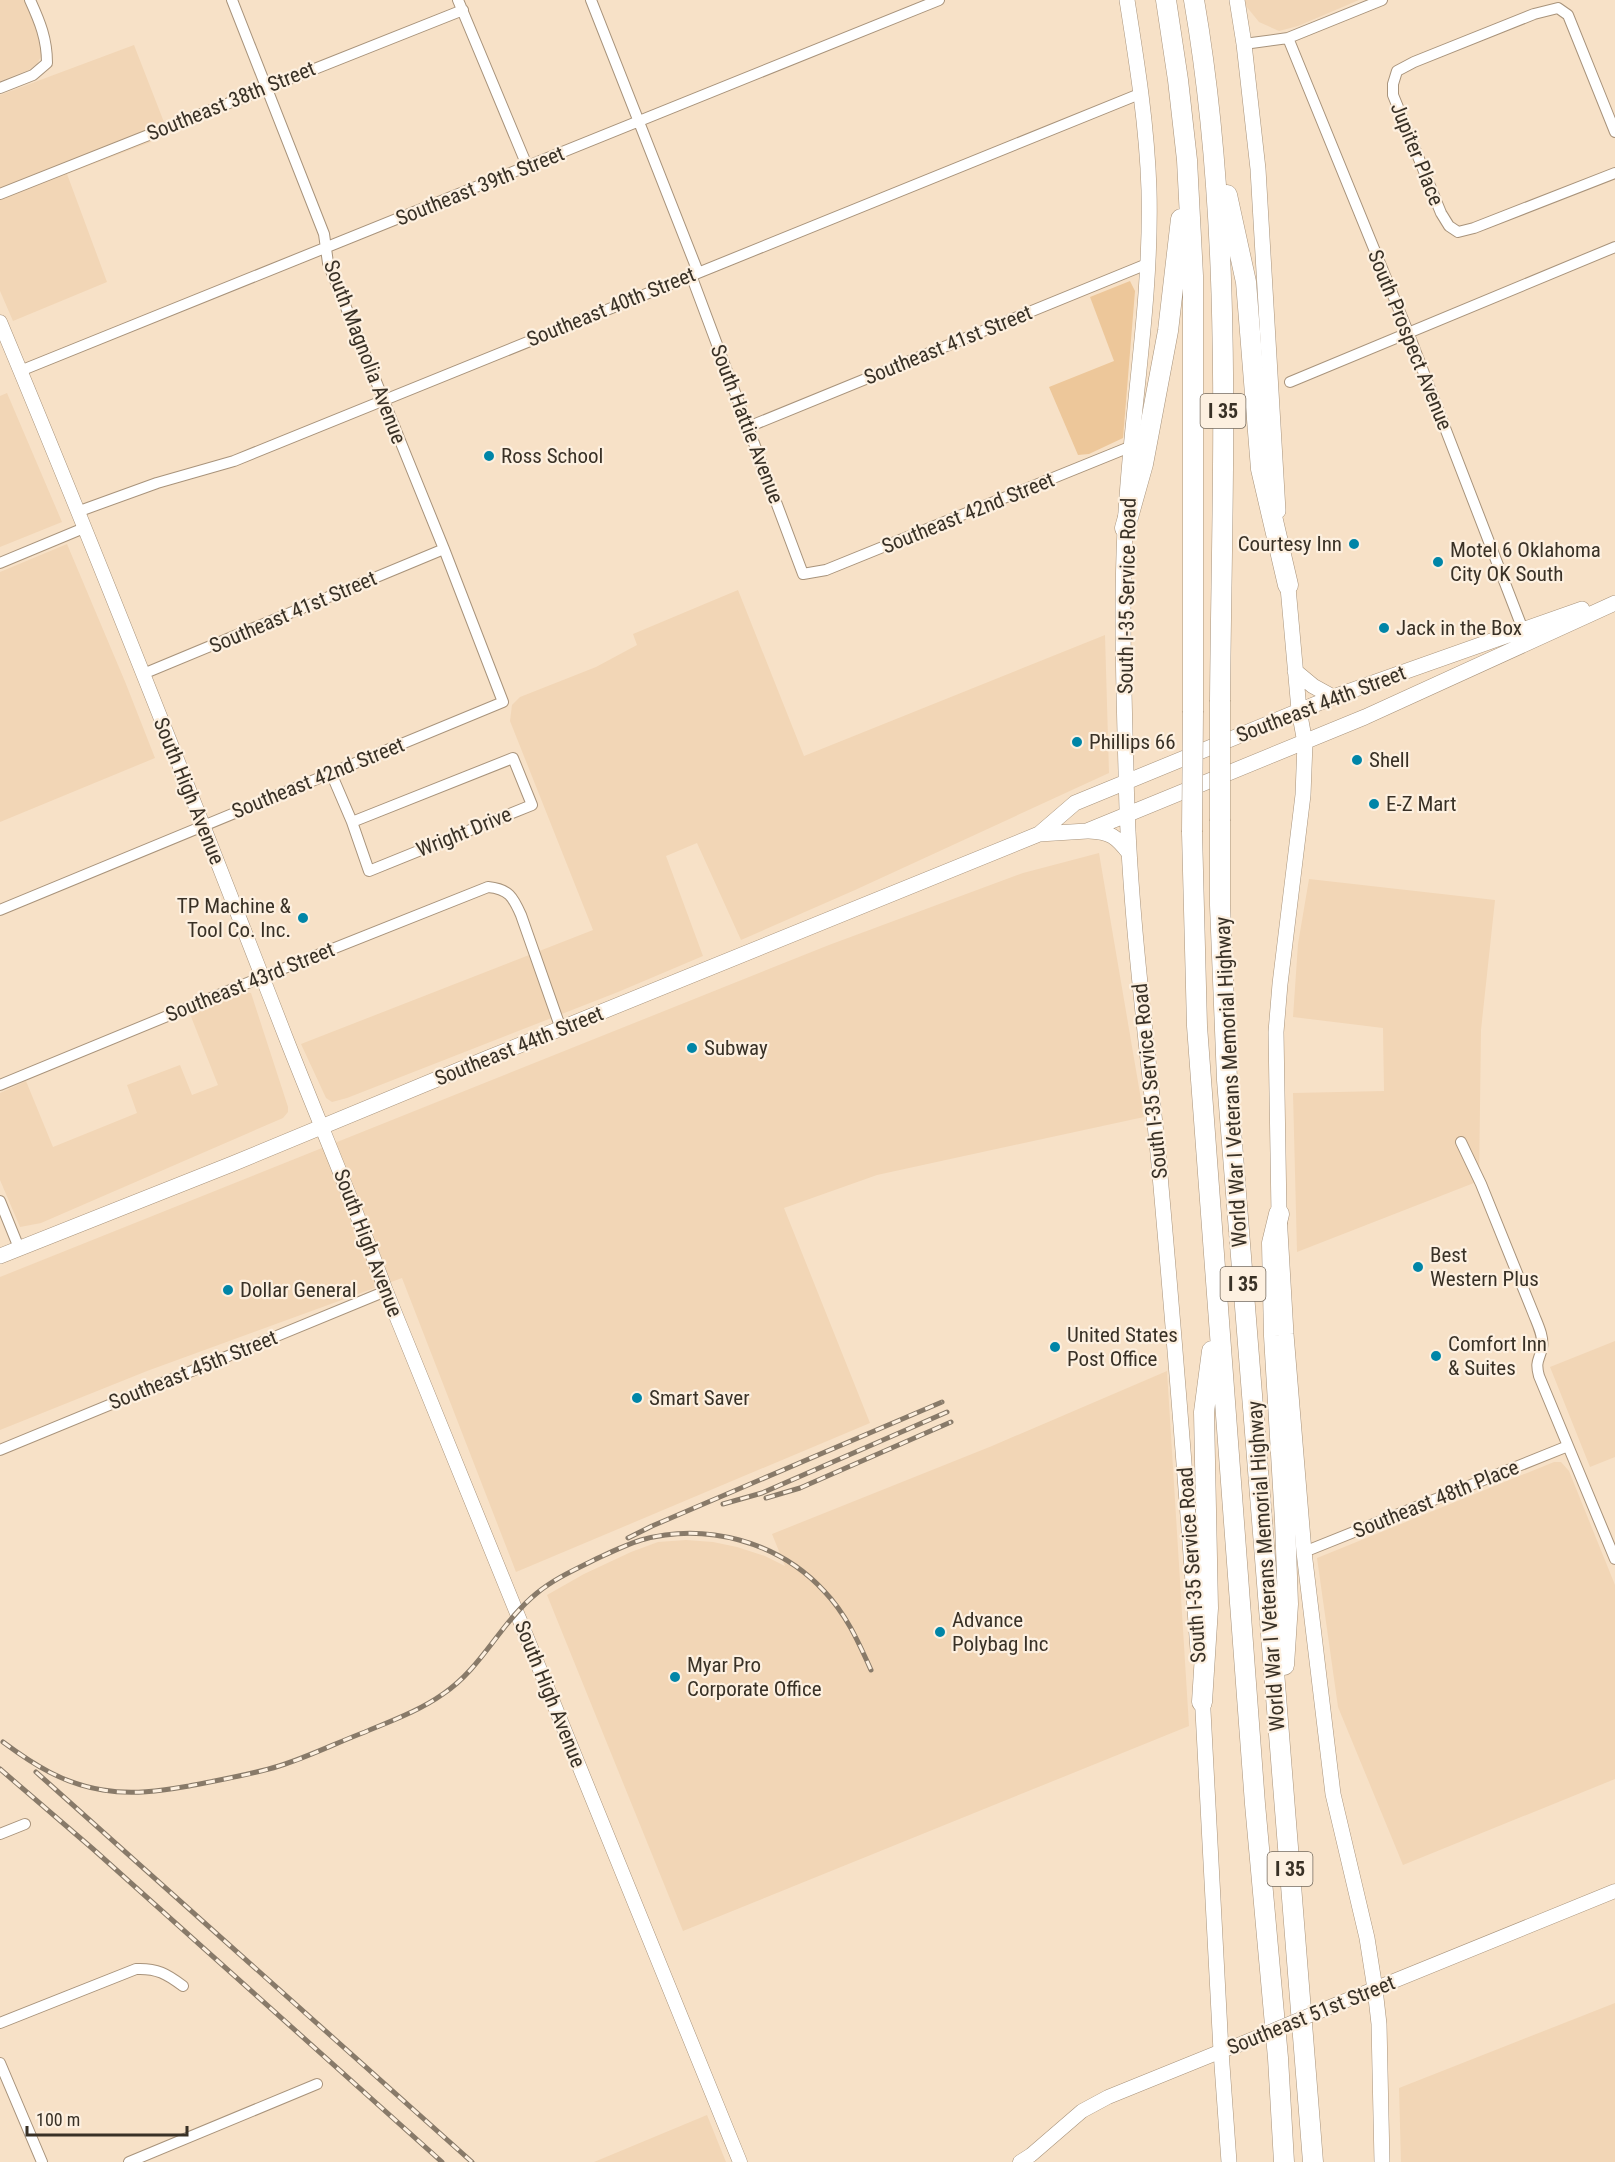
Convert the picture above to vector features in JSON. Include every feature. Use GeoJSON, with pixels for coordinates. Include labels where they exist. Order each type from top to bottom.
{"type":"FeatureCollection","features":[{"type":"Feature","properties":{"kind":"highway","name":"World War I Veterans Memorial Highway"},"geometry":{"type":"LineString","coordinates":[[1166,0],[1187,160],[1193,276],[1192,832],[1197,1026],[1256,1815],[1278,2058],[1284,2162]]}},
{"type":"Feature","properties":{"kind":"highway","name":"World War I Veterans Memorial Highway"},"geometry":{"type":"LineString","coordinates":[[1194,0],[1212,122],[1218,204],[1222,318],[1220,821],[1227,1080],[1312,2162]]}},
{"type":"Feature","properties":{"kind":"highway"},"geometry":{"type":"LineString","coordinates":[[1212,122],[1246,282],[1261,469],[1288,585]]}},
{"type":"Feature","properties":{"kind":"highway"},"geometry":{"type":"LineString","coordinates":[[1125,528],[1143,464],[1168,331],[1187,160]]}},
{"type":"Feature","properties":{"kind":"highway"},"geometry":{"type":"LineString","coordinates":[[1279,1214],[1272,1243],[1288,1604],[1280,1746]]}},
{"type":"Feature","properties":{"kind":"highway"},"geometry":{"type":"LineString","coordinates":[[1202,1702],[1208,1608],[1204,1412],[1217,1309]]}},
{"type":"Feature","properties":{"kind":"main road","name":"South I-35 Service Road"},"geometry":{"type":"LineString","coordinates":[[1127,0],[1142,93],[1149,193],[1147,264],[1125,528],[1123,592],[1127,814],[1132,908],[1168,1258],[1202,1702],[1229,2162]]}},
{"type":"Feature","properties":{"kind":"main road"},"geometry":{"type":"LineString","coordinates":[[1237,0],[1258,169],[1277,508],[1288,585],[1299,710],[1305,743],[1302,805],[1276,1032],[1279,1214],[1288,1357],[1304,1552],[1333,1794],[1366,1938],[1375,1989],[1379,2024],[1382,2162]]}},
{"type":"Feature","properties":{"kind":"main road","name":"Southeast 44th Street"},"geometry":{"type":"LineString","coordinates":[[0,1256],[1039,834],[1087,831],[1305,743],[1525,636],[1615,597]]}},
{"type":"Feature","properties":{"kind":"main road","name":"Southeast 44th Street"},"geometry":{"type":"LineString","coordinates":[[1039,834],[1074,803],[1299,710],[1525,636],[1615,603]]}},
{"type":"Feature","properties":{"kind":"main road"},"geometry":{"type":"LineString","coordinates":[[1295,671],[1313,686],[1334,697]]}},
{"type":"Feature","properties":{"kind":"main road"},"geometry":{"type":"LineString","coordinates":[[1087,831],[1105,832],[1112,835],[1129,853]]}},
{"type":"Feature","properties":{"kind":"street"},"geometry":{"type":"LineString","coordinates":[[0,88],[33,75],[47,63],[44,32],[30,0]]}},
{"type":"Feature","properties":{"kind":"street","name":"South Magnolia Avenue"},"geometry":{"type":"LineString","coordinates":[[232,0],[324,234],[328,263],[444,549],[503,702]]}},
{"type":"Feature","properties":{"kind":"street","name":"South Hattie Avenue"},"geometry":{"type":"LineString","coordinates":[[591,0],[639,122],[803,574]]}},
{"type":"Feature","properties":{"kind":"street","name":"Southeast 39th Street"},"geometry":{"type":"LineString","coordinates":[[20,371],[528,168],[939,0]]}},
{"type":"Feature","properties":{"kind":"street"},"geometry":{"type":"LineString","coordinates":[[1244,44],[1288,38],[1382,0]]}},
{"type":"Feature","properties":{"kind":"street"},"geometry":{"type":"LineString","coordinates":[[460,5],[528,168]]}},
{"type":"Feature","properties":{"kind":"street","name":"Southeast 38th Street"},"geometry":{"type":"LineString","coordinates":[[0,194],[268,87],[460,5]]}},
{"type":"Feature","properties":{"kind":"street","name":"Jupiter Place"},"geometry":{"type":"LineString","coordinates":[[1615,132],[1568,15],[1558,8],[1534,14],[1397,71],[1393,94],[1441,213],[1449,226],[1458,232],[1474,228],[1615,173]]}},
{"type":"Feature","properties":{"kind":"street","name":"South Prospect Avenue"},"geometry":{"type":"LineString","coordinates":[[1288,38],[1408,333],[1525,636]]}},
{"type":"Feature","properties":{"kind":"street","name":"Southeast 40th Street"},"geometry":{"type":"LineString","coordinates":[[77,512],[157,483],[234,461],[1142,93]]}},
{"type":"Feature","properties":{"kind":"street"},"geometry":{"type":"LineString","coordinates":[[1290,382],[1615,248]]}},
{"type":"Feature","properties":{"kind":"street","name":"Southeast 41st Street"},"geometry":{"type":"LineString","coordinates":[[748,427],[1147,264]]}},
{"type":"Feature","properties":{"kind":"street","name":"South High Avenue"},"geometry":{"type":"LineString","coordinates":[[0,322],[143,674],[355,1207],[386,1291],[740,2162]]}},
{"type":"Feature","properties":{"kind":"street","name":"Southeast 42nd Street"},"geometry":{"type":"LineString","coordinates":[[803,574],[826,570],[1132,446]]}},
{"type":"Feature","properties":{"kind":"street"},"geometry":{"type":"LineString","coordinates":[[0,563],[84,528]]}},
{"type":"Feature","properties":{"kind":"street","name":"Southeast 41st Street"},"geometry":{"type":"LineString","coordinates":[[143,674],[444,549]]}},
{"type":"Feature","properties":{"kind":"street","name":"Southeast 42nd Street"},"geometry":{"type":"LineString","coordinates":[[0,910],[503,702]]}},
{"type":"Feature","properties":{"kind":"street","name":"Wright Drive"},"geometry":{"type":"LineString","coordinates":[[331,773],[352,822],[369,871],[532,805],[513,758],[352,822]]}},
{"type":"Feature","properties":{"kind":"street","name":"Southeast 43rd Street"},"geometry":{"type":"LineString","coordinates":[[0,1085],[488,887],[502,888],[514,900],[561,1029]]}},
{"type":"Feature","properties":{"kind":"street"},"geometry":{"type":"LineString","coordinates":[[1461,1142],[1493,1214],[1540,1332],[1542,1346],[1536,1364],[1615,1559]]}},
{"type":"Feature","properties":{"kind":"street"},"geometry":{"type":"LineString","coordinates":[[0,1201],[19,1248]]}},
{"type":"Feature","properties":{"kind":"street","name":"Southeast 45th Street"},"geometry":{"type":"LineString","coordinates":[[0,1450],[386,1291]]}},
{"type":"Feature","properties":{"kind":"street","name":"Southeast 48th Place"},"geometry":{"type":"LineString","coordinates":[[1304,1552],[1568,1446]]}},
{"type":"Feature","properties":{"kind":"street"},"geometry":{"type":"LineString","coordinates":[[0,1834],[25,1824]]}},
{"type":"Feature","properties":{"kind":"street","name":"Southeast 51st Street"},"geometry":{"type":"LineString","coordinates":[[1020,2162],[1082,2111],[1108,2097],[1615,1891]]}},
{"type":"Feature","properties":{"kind":"street"},"geometry":{"type":"LineString","coordinates":[[0,2023],[136,1969],[168,1974],[183,1986]]}},
{"type":"Feature","properties":{"kind":"street"},"geometry":{"type":"LineString","coordinates":[[0,2063],[42,2162]]}},
{"type":"Feature","properties":{"kind":"street"},"geometry":{"type":"LineString","coordinates":[[129,2162],[317,2084]]}},
{"type":"Feature","properties":{"kind":"shaded area"},"geometry":{"type":"Polygon","coordinates":[[[0,0],[26,0],[40,35],[43,53],[37,64],[29,70],[0,81],[0,0]]]}},
{"type":"Feature","properties":{"kind":"shaded area"},"geometry":{"type":"Polygon","coordinates":[[[1245,0],[1359,0],[1298,26],[1279,31],[1259,22],[1246,6],[1245,0]]]}},
{"type":"Feature","properties":{"kind":"shaded area"},"geometry":{"type":"Polygon","coordinates":[[[134,45],[169,135],[67,174],[107,282],[13,321],[0,291],[0,95],[134,45]]]}},
{"type":"Feature","properties":{"kind":"shaded area"},"geometry":{"type":"Polygon","coordinates":[[[1130,281],[1135,291],[1123,438],[1089,454],[1078,455],[1049,387],[1114,361],[1090,297],[1130,281]]]}},
{"type":"Feature","properties":{"kind":"shaded area"},"geometry":{"type":"Polygon","coordinates":[[[7,393],[62,522],[0,547],[0,396],[7,393]]]}},
{"type":"Feature","properties":{"kind":"shaded area"},"geometry":{"type":"Polygon","coordinates":[[[67,544],[155,758],[0,822],[0,572],[67,544]]]}},
{"type":"Feature","properties":{"kind":"shaded area"},"geometry":{"type":"Polygon","coordinates":[[[738,590],[804,756],[1105,635],[1109,773],[741,940],[697,843],[666,856],[703,956],[618,992],[347,1098],[332,1102],[326,1098],[301,1044],[593,930],[510,721],[512,705],[520,697],[596,667],[637,645],[633,634],[738,590]]]}},
{"type":"Feature","properties":{"kind":"shaded area"},"geometry":{"type":"Polygon","coordinates":[[[1099,853],[1144,1117],[877,1175],[784,1208],[870,1423],[516,1572],[402,1278],[147,1371],[0,1430],[0,1277],[829,945],[1023,873],[1099,853]]]}},
{"type":"Feature","properties":{"kind":"shaded area"},"geometry":{"type":"Polygon","coordinates":[[[1309,879],[1495,900],[1481,1030],[1479,1181],[1297,1252],[1293,1093],[1384,1091],[1383,1028],[1293,1017],[1298,944],[1309,879]]]}},
{"type":"Feature","properties":{"kind":"shaded area"},"geometry":{"type":"Polygon","coordinates":[[[243,992],[251,993],[288,1107],[288,1112],[283,1118],[41,1223],[20,1227],[0,1180],[0,1093],[26,1081],[53,1147],[137,1113],[127,1085],[180,1065],[192,1095],[218,1085],[190,1014],[243,992]]]}},
{"type":"Feature","properties":{"kind":"shaded area"},"geometry":{"type":"Polygon","coordinates":[[[1615,1341],[1615,1457],[1590,1467],[1550,1367],[1615,1341]]]}},
{"type":"Feature","properties":{"kind":"shaded area"},"geometry":{"type":"Polygon","coordinates":[[[1167,1371],[1189,1726],[683,1931],[547,1595],[584,1574],[658,1542],[686,1540],[713,1542],[765,1556],[785,1566],[772,1534],[992,1446],[1167,1371]]]}},
{"type":"Feature","properties":{"kind":"shaded area"},"geometry":{"type":"Polygon","coordinates":[[[1554,1462],[1561,1462],[1569,1471],[1615,1585],[1615,1779],[1403,1865],[1338,1707],[1317,1558],[1554,1462]]]}},
{"type":"Feature","properties":{"kind":"shaded area"},"geometry":{"type":"Polygon","coordinates":[[[1615,2003],[1615,2162],[1401,2162],[1399,2088],[1615,2003]]]}},
{"type":"Feature","properties":{"kind":"shaded area"},"geometry":{"type":"Polygon","coordinates":[[[707,2115],[726,2162],[594,2162],[707,2115]]]}},
{"type":"Feature","properties":{"kind":"railway"},"geometry":{"type":"LineString","coordinates":[[628,1538],[942,1402]]}},
{"type":"Feature","properties":{"kind":"railway"},"geometry":{"type":"LineString","coordinates":[[723,1504],[762,1493],[947,1412]]}},
{"type":"Feature","properties":{"kind":"railway"},"geometry":{"type":"LineString","coordinates":[[766,1498],[800,1488],[951,1422]]}},
{"type":"Feature","properties":{"kind":"railway"},"geometry":{"type":"LineString","coordinates":[[3,1742],[38,1766],[62,1778],[89,1787],[125,1792],[178,1788],[279,1766],[395,1720],[434,1700],[469,1671],[512,1618],[537,1593],[557,1579],[617,1549],[641,1540],[665,1535],[690,1533],[715,1535],[763,1548],[785,1559],[806,1574],[839,1609],[851,1628],[871,1670]]}},
{"type":"Feature","properties":{"kind":"railway"},"geometry":{"type":"LineString","coordinates":[[0,1769],[93,1849],[442,2162]]}},
{"type":"Feature","properties":{"kind":"railway"},"geometry":{"type":"LineString","coordinates":[[36,1772],[472,2162]]}},
{"type":"Feature","properties":{"kind":"place","name":"Ross School"},"geometry":{"type":"Point","coordinates":[489,456]}},
{"type":"Feature","properties":{"kind":"place","name":"Courtesy Inn"},"geometry":{"type":"Point","coordinates":[1354,544]}},
{"type":"Feature","properties":{"kind":"place","name":"Motel 6 Oklahoma City OK South"},"geometry":{"type":"Point","coordinates":[1438,562]}},
{"type":"Feature","properties":{"kind":"place","name":"Jack in the Box"},"geometry":{"type":"Point","coordinates":[1384,628]}},
{"type":"Feature","properties":{"kind":"place","name":"Phillips 66"},"geometry":{"type":"Point","coordinates":[1077,742]}},
{"type":"Feature","properties":{"kind":"place","name":"Shell"},"geometry":{"type":"Point","coordinates":[1357,760]}},
{"type":"Feature","properties":{"kind":"place","name":"E-Z Mart"},"geometry":{"type":"Point","coordinates":[1374,804]}},
{"type":"Feature","properties":{"kind":"place","name":"TP Machine & Tool Co. Inc."},"geometry":{"type":"Point","coordinates":[303,918]}},
{"type":"Feature","properties":{"kind":"place","name":"Subway"},"geometry":{"type":"Point","coordinates":[692,1048]}},
{"type":"Feature","properties":{"kind":"place","name":"Best Western Plus"},"geometry":{"type":"Point","coordinates":[1418,1267]}},
{"type":"Feature","properties":{"kind":"place","name":"Dollar General"},"geometry":{"type":"Point","coordinates":[228,1290]}},
{"type":"Feature","properties":{"kind":"place","name":"United States Post Office"},"geometry":{"type":"Point","coordinates":[1055,1347]}},
{"type":"Feature","properties":{"kind":"place","name":"Comfort Inn & Suites"},"geometry":{"type":"Point","coordinates":[1436,1356]}},
{"type":"Feature","properties":{"kind":"place","name":"Smart Saver"},"geometry":{"type":"Point","coordinates":[637,1398]}},
{"type":"Feature","properties":{"kind":"place","name":"Advance Polybag Inc"},"geometry":{"type":"Point","coordinates":[940,1632]}},
{"type":"Feature","properties":{"kind":"place","name":"Myar Pro Corporate Office"},"geometry":{"type":"Point","coordinates":[675,1677]}}]}
